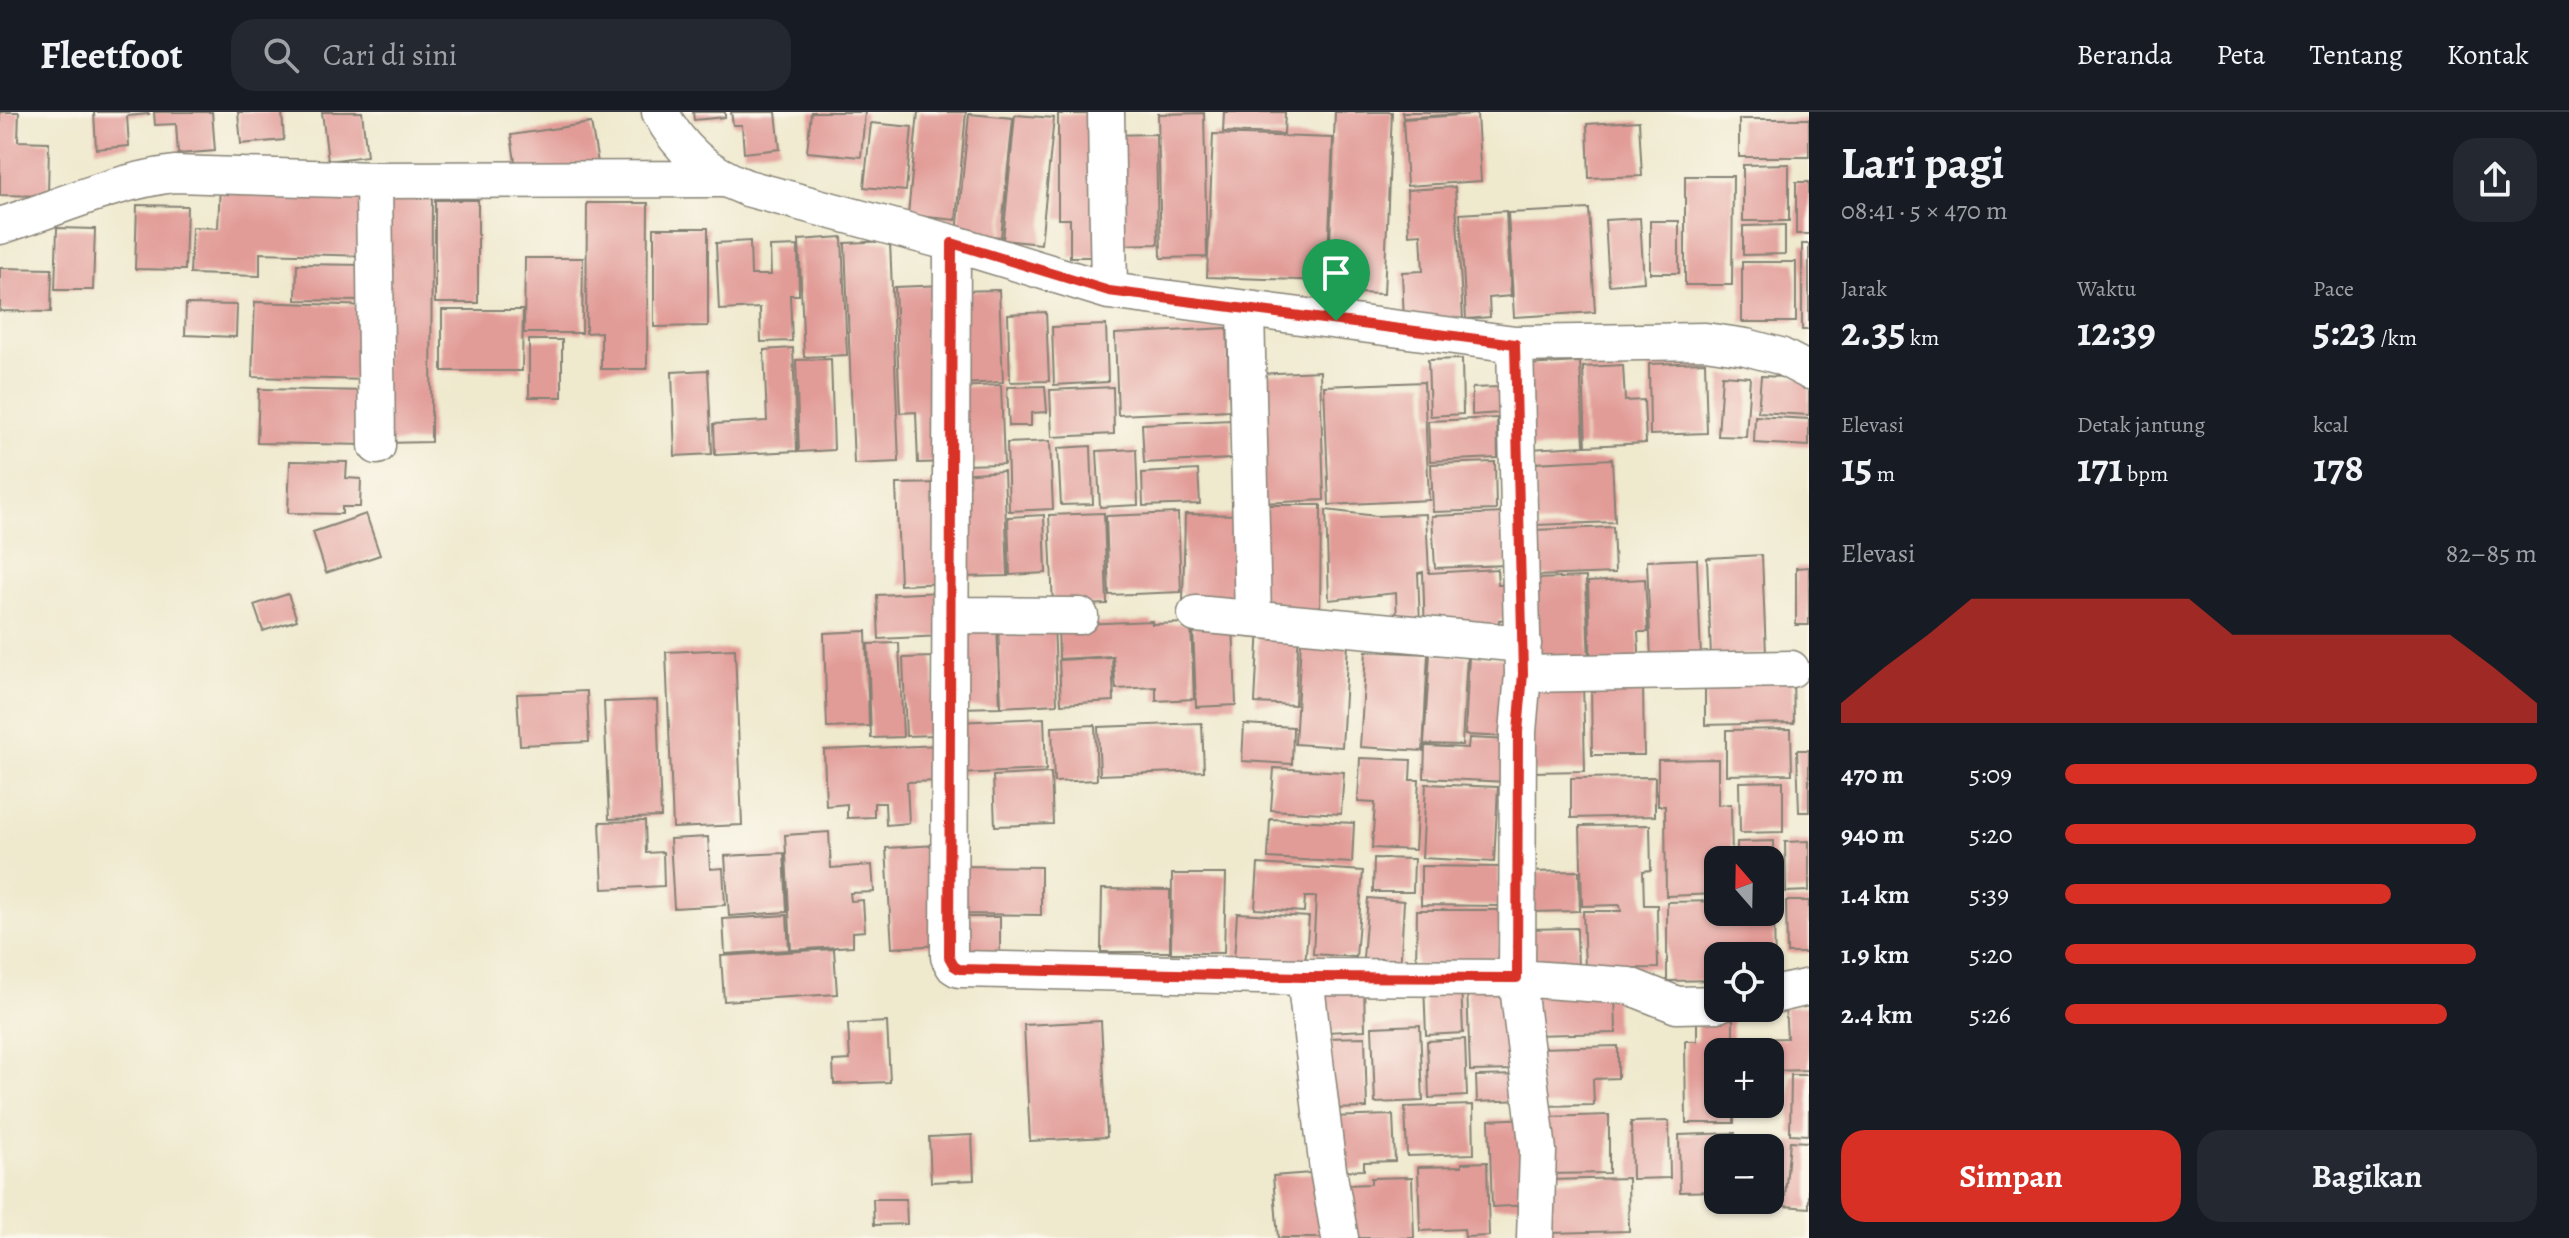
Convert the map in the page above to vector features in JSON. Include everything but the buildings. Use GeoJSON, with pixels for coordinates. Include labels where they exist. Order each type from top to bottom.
{"type":"FeatureCollection","features":[{"type":"Feature","properties":{"kind":"street"},"geometry":{"type":"LineString","coordinates":[[660,112],[672,135],[695,160],[722,179],[952,243],[1109,291],[1515,344],[1705,341],[1780,356],[1809,371]]}},
{"type":"Feature","properties":{"kind":"street"},"geometry":{"type":"LineString","coordinates":[[1106,112],[1109,291]]}},
{"type":"Feature","properties":{"kind":"street"},"geometry":{"type":"LineString","coordinates":[[0,226],[106,188],[141,178],[174,174],[374,180],[722,179]]}},
{"type":"Feature","properties":{"kind":"street"},"geometry":{"type":"LineString","coordinates":[[374,180],[377,446]]}},
{"type":"Feature","properties":{"kind":"street"},"geometry":{"type":"LineString","coordinates":[[952,243],[949,957],[954,966],[959,969],[1305,977],[1517,978],[1629,986],[1677,1005],[1704,1004]]}},
{"type":"Feature","properties":{"kind":"street"},"geometry":{"type":"LineString","coordinates":[[1246,309],[1253,619]]}},
{"type":"Feature","properties":{"kind":"street"},"geometry":{"type":"LineString","coordinates":[[1515,344],[1523,659],[1518,732],[1517,978],[1538,1151],[1535,1238]]}},
{"type":"Feature","properties":{"kind":"street"},"geometry":{"type":"LineString","coordinates":[[1196,614],[1253,619],[1523,659],[1791,669]]}},
{"type":"Feature","properties":{"kind":"street"},"geometry":{"type":"LineString","coordinates":[[952,615],[1080,616]]}},
{"type":"Feature","properties":{"kind":"street"},"geometry":{"type":"LineString","coordinates":[[1305,977],[1328,1170],[1340,1238]]}},
{"type":"Feature","properties":{"kind":"street"},"geometry":{"type":"LineString","coordinates":[[1784,993],[1809,987]]}},
{"type":"Feature","properties":{"kind":"route"},"geometry":{"type":"LineString","coordinates":[[952,243],[1109,291],[1336,321],[1515,344],[1523,674],[1518,732],[1517,978],[1305,977],[959,969],[949,957],[952,243]]}}]}
